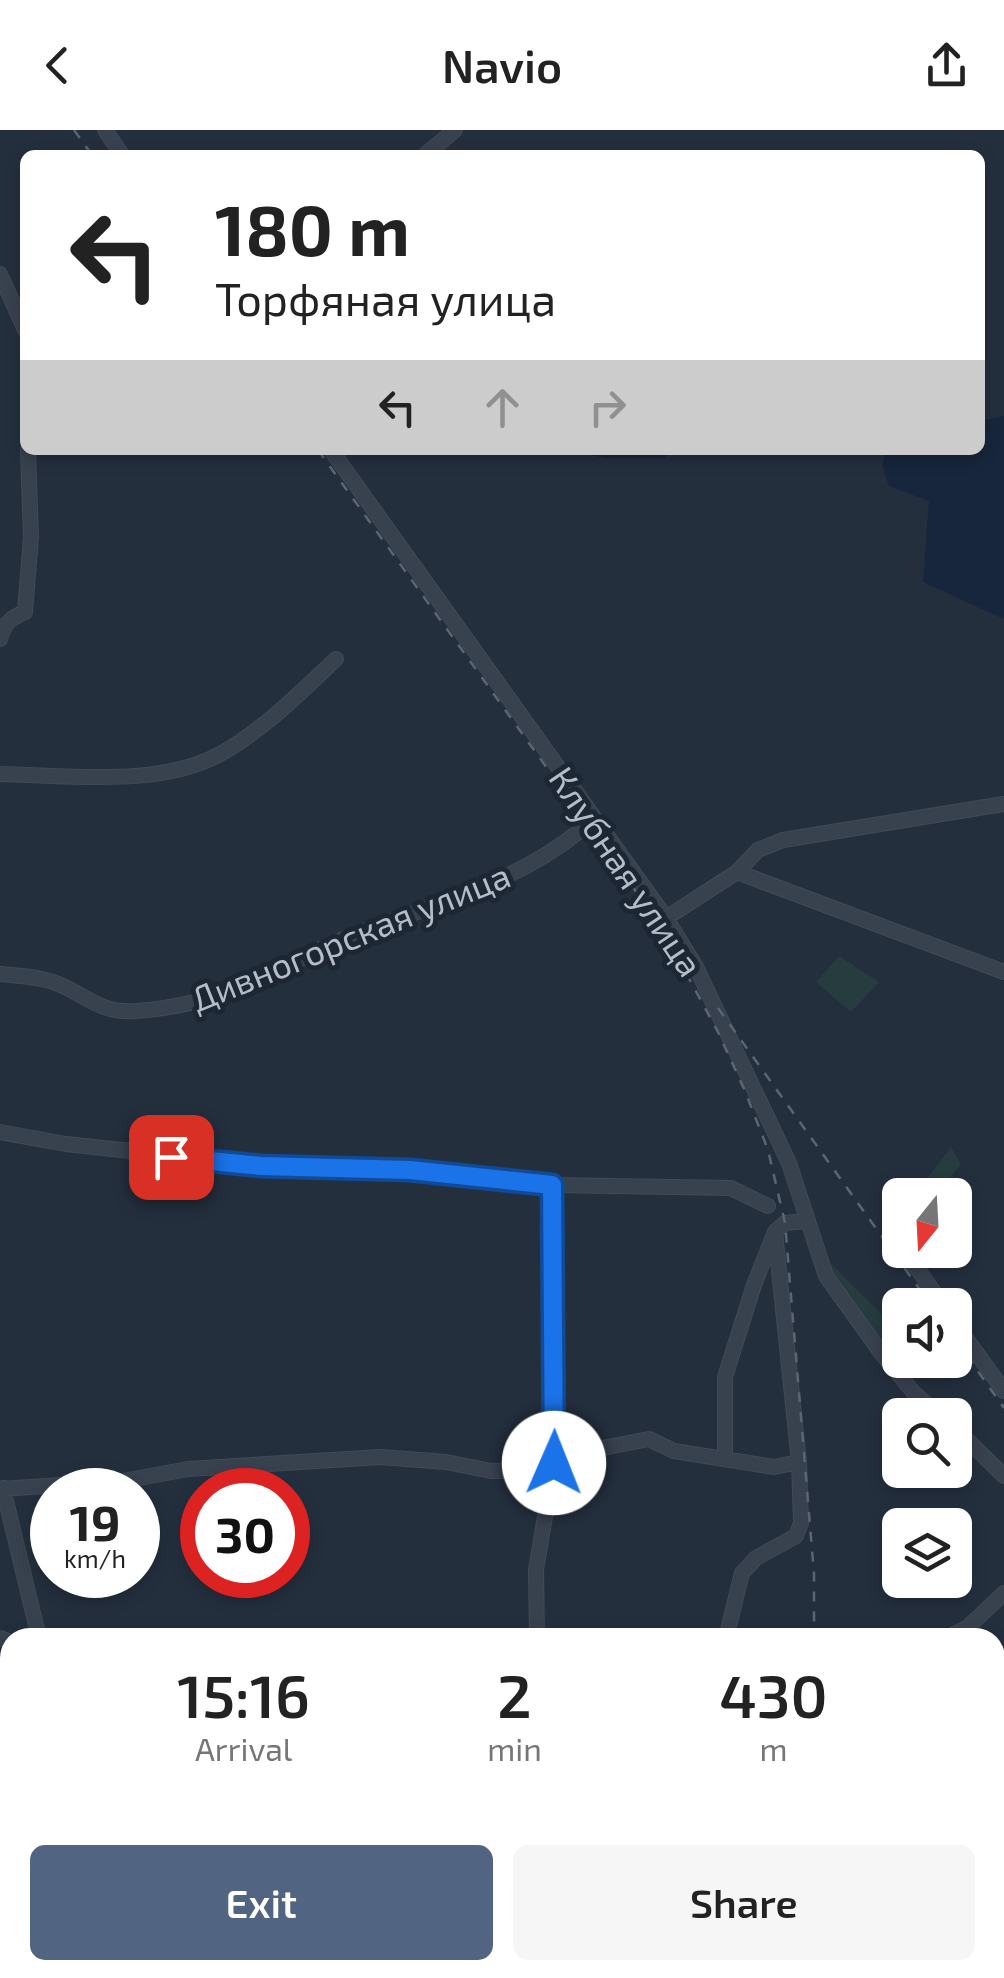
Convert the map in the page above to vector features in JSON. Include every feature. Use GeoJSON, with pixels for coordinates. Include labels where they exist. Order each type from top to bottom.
{"type":"FeatureCollection","features":[{"type":"Feature","properties":{"kind":"street"},"geometry":{"type":"LineString","coordinates":[[431,150],[454,130]]}},
{"type":"Feature","properties":{"kind":"street"},"geometry":{"type":"LineString","coordinates":[[0,274],[20,319]]}},
{"type":"Feature","properties":{"kind":"street"},"geometry":{"type":"LineString","coordinates":[[0,639],[12,617],[25,612],[31,537],[28,455]]}},
{"type":"Feature","properties":{"kind":"street","name":"Клубная улица"},"geometry":{"type":"LineString","coordinates":[[336,455],[666,918],[696,967],[789,1163],[826,1276],[882,1354],[920,1398]]}},
{"type":"Feature","properties":{"kind":"street"},"geometry":{"type":"LineString","coordinates":[[0,774],[162,773],[192,766],[222,753],[288,704],[336,659]]}},
{"type":"Feature","properties":{"kind":"street"},"geometry":{"type":"LineString","coordinates":[[666,918],[736,872],[758,850],[783,840],[1004,804]]}},
{"type":"Feature","properties":{"kind":"street","name":"Дивногорская улица"},"geometry":{"type":"LineString","coordinates":[[0,974],[49,980],[95,1006],[112,1011],[135,1012],[190,1003],[261,979],[332,944],[508,875],[550,855],[577,834]]}},
{"type":"Feature","properties":{"kind":"street"},"geometry":{"type":"LineString","coordinates":[[736,872],[1004,972]]}},
{"type":"Feature","properties":{"kind":"street"},"geometry":{"type":"LineString","coordinates":[[0,1132],[261,1166],[410,1170],[552,1185],[731,1188],[768,1206]]}},
{"type":"Feature","properties":{"kind":"street"},"geometry":{"type":"LineString","coordinates":[[537,1628],[536,1570],[554,1463],[552,1185]]}},
{"type":"Feature","properties":{"kind":"street"},"geometry":{"type":"LineString","coordinates":[[725,1458],[725,1377],[758,1274],[775,1232],[785,1223],[806,1221]]}},
{"type":"Feature","properties":{"kind":"street"},"geometry":{"type":"LineString","coordinates":[[728,1628],[742,1573],[756,1558],[796,1536],[801,1523],[775,1232]]}},
{"type":"Feature","properties":{"kind":"street"},"geometry":{"type":"LineString","coordinates":[[972,1346],[1004,1391]]}},
{"type":"Feature","properties":{"kind":"street"},"geometry":{"type":"LineString","coordinates":[[37,1628],[2,1489],[122,1481],[188,1469],[380,1457],[446,1462],[491,1471],[543,1470],[566,1455],[649,1438],[674,1451],[774,1467],[798,1462]]}},
{"type":"Feature","properties":{"kind":"street"},"geometry":{"type":"LineString","coordinates":[[972,1445],[1004,1476]]}},
{"type":"Feature","properties":{"kind":"street"},"geometry":{"type":"LineString","coordinates":[[966,1628],[1003,1598]]}},
{"type":"Feature","properties":{"kind":"green space"},"geometry":{"type":"Polygon","coordinates":[[[839,956],[879,982],[851,1012],[816,982],[839,956]]]}},
{"type":"Feature","properties":{"kind":"green space"},"geometry":{"type":"Polygon","coordinates":[[[951,1147],[961,1164],[950,1178],[928,1178],[951,1147]]]}},
{"type":"Feature","properties":{"kind":"green space"},"geometry":{"type":"Polygon","coordinates":[[[826,1259],[882,1314],[882,1339],[850,1299],[826,1259]]]}},
{"type":"Feature","properties":{"kind":"water"},"geometry":{"type":"Polygon","coordinates":[[[1004,416],[1004,619],[923,582],[929,501],[889,486],[882,466],[885,455],[985,455],[985,420],[1004,416]]]}},
{"type":"Feature","properties":{"kind":"water"},"geometry":{"type":"Polygon","coordinates":[[[592,455],[666,455],[665,458],[592,455]]]}},
{"type":"Feature","properties":{"kind":"railway"},"geometry":{"type":"LineString","coordinates":[[74,130],[88,150]]}},
{"type":"Feature","properties":{"kind":"railway"},"geometry":{"type":"LineString","coordinates":[[322,455],[660,925],[745,1091],[768,1150],[785,1223],[814,1574],[814,1628]]}},
{"type":"Feature","properties":{"kind":"railway"},"geometry":{"type":"LineString","coordinates":[[718,1008],[919,1288]]}},
{"type":"Feature","properties":{"kind":"railway"},"geometry":{"type":"LineString","coordinates":[[972,1363],[1004,1408]]}},
{"type":"Feature","properties":{"kind":"route"},"geometry":{"type":"LineString","coordinates":[[171,1157],[261,1166],[410,1170],[552,1185],[554,1463]]}}]}
